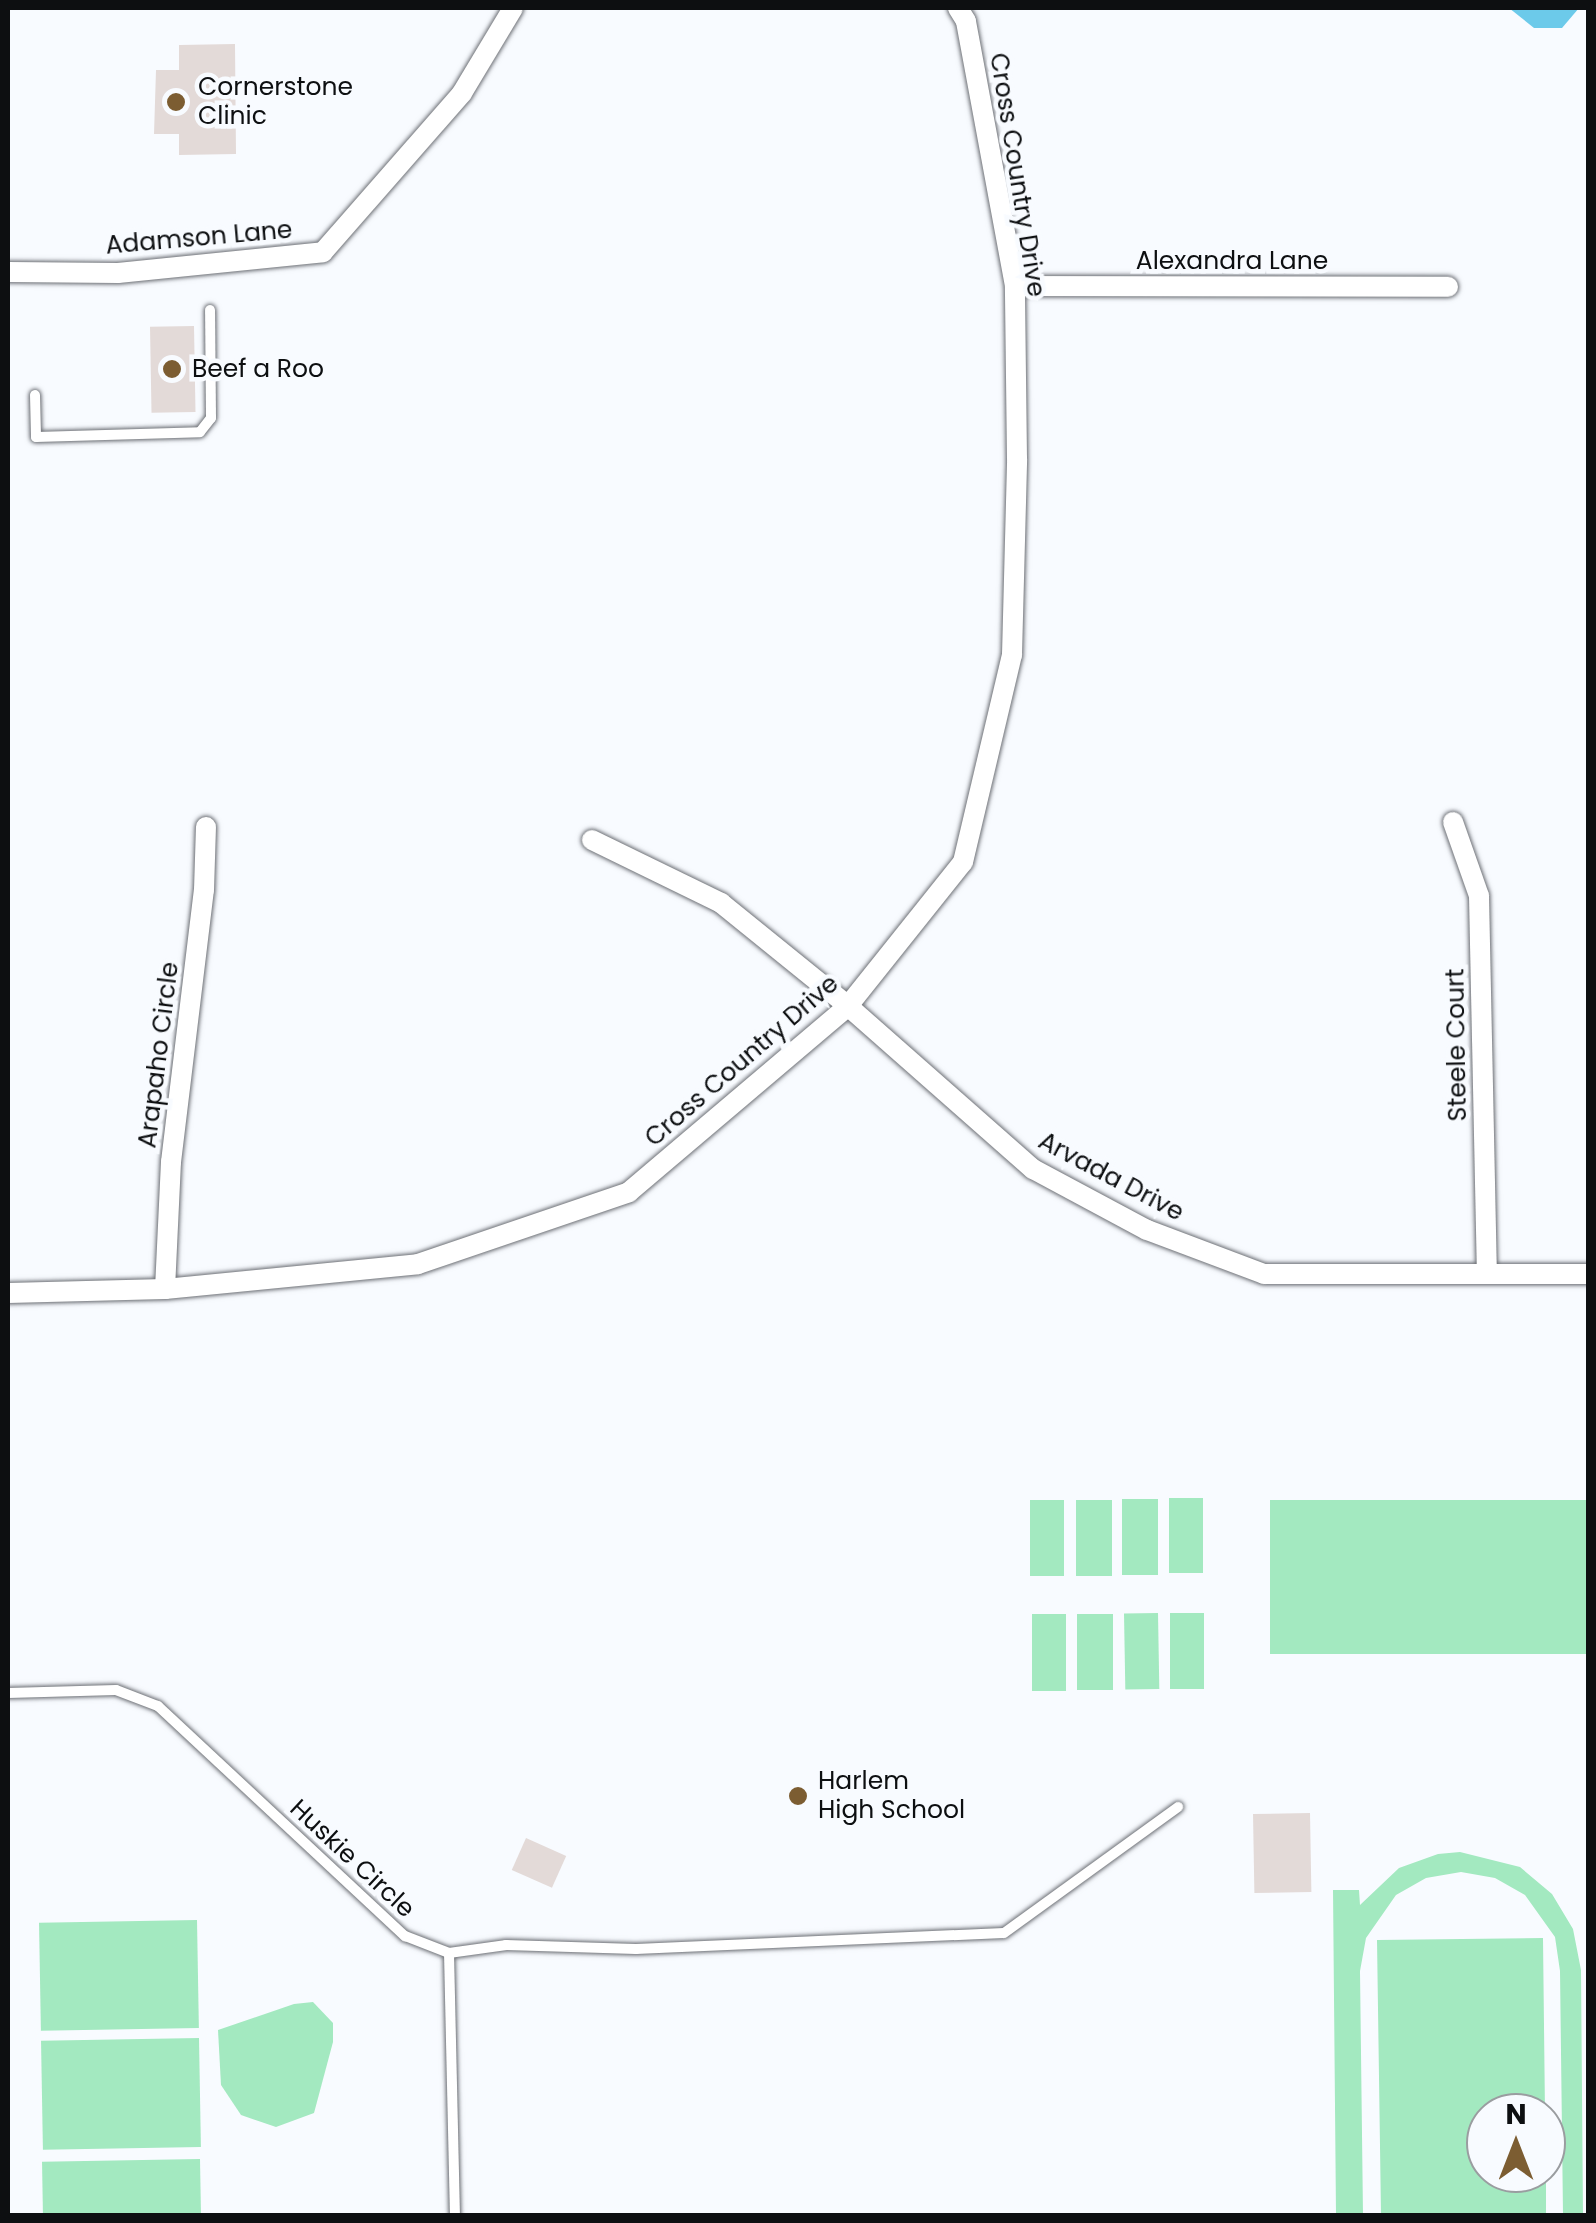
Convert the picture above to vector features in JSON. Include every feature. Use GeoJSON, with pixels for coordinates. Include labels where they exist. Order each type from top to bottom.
{"type":"FeatureCollection","features":[{"type":"Feature","properties":{"kind":"street","name":"Adamson Lane"},"geometry":{"type":"LineString","coordinates":[[8,272],[118,273],[323,252],[462,93],[514,8]]}},
{"type":"Feature","properties":{"kind":"street","name":"Cross Country Drive"},"geometry":{"type":"LineString","coordinates":[[8,1293],[165,1290],[418,1264],[629,1192],[848,1006],[962,862],[1012,655],[1015,286],[966,22],[958,8]]}},
{"type":"Feature","properties":{"kind":"street","name":"Alexandra Lane"},"geometry":{"type":"LineString","coordinates":[[1015,286],[1448,287]]}},
{"type":"Feature","properties":{"kind":"street","name":"Steele Court"},"geometry":{"type":"LineString","coordinates":[[1453,822],[1479,896],[1487,1272]]}},
{"type":"Feature","properties":{"kind":"street","name":"Arapaho Circle"},"geometry":{"type":"LineString","coordinates":[[165,1290],[171,1162],[204,890],[206,827]]}},
{"type":"Feature","properties":{"kind":"street","name":"Arvada Drive"},"geometry":{"type":"LineString","coordinates":[[592,840],[721,903],[848,1006],[1033,1169],[1147,1230],[1264,1274],[1588,1274]]}},
{"type":"Feature","properties":{"kind":"lane"},"geometry":{"type":"LineString","coordinates":[[35,395],[36,437],[200,432],[211,418],[210,310]]}},
{"type":"Feature","properties":{"kind":"lane","name":"Huskie Circle"},"geometry":{"type":"LineString","coordinates":[[8,1693],[116,1690],[158,1706],[405,1936],[449,1953]]}},
{"type":"Feature","properties":{"kind":"lane"},"geometry":{"type":"LineString","coordinates":[[455,2216],[449,1953],[506,1945],[636,1949],[1004,1933],[1178,1807]]}},
{"type":"Feature","properties":{"kind":"green space"},"geometry":{"type":"Polygon","coordinates":[[[1169,1498],[1203,1498],[1203,1573],[1169,1573],[1169,1498]]]}},
{"type":"Feature","properties":{"kind":"green space"},"geometry":{"type":"Polygon","coordinates":[[[1122,1499],[1158,1499],[1158,1575],[1122,1575],[1122,1499]]]}},
{"type":"Feature","properties":{"kind":"green space"},"geometry":{"type":"Polygon","coordinates":[[[1030,1500],[1064,1500],[1064,1576],[1030,1576],[1030,1500]]]}},
{"type":"Feature","properties":{"kind":"green space"},"geometry":{"type":"Polygon","coordinates":[[[1076,1500],[1112,1500],[1112,1576],[1076,1576],[1076,1500]]]}},
{"type":"Feature","properties":{"kind":"green space"},"geometry":{"type":"Polygon","coordinates":[[[1270,1500],[1588,1500],[1588,1654],[1270,1654],[1270,1500]]]}},
{"type":"Feature","properties":{"kind":"green space"},"geometry":{"type":"Polygon","coordinates":[[[1158,1613],[1159,1689],[1125,1690],[1124,1614],[1158,1613]]]}},
{"type":"Feature","properties":{"kind":"green space"},"geometry":{"type":"Polygon","coordinates":[[[1170,1613],[1204,1613],[1204,1689],[1170,1689],[1170,1613]]]}},
{"type":"Feature","properties":{"kind":"green space"},"geometry":{"type":"Polygon","coordinates":[[[1032,1614],[1066,1614],[1066,1691],[1032,1691],[1032,1614]]]}},
{"type":"Feature","properties":{"kind":"green space"},"geometry":{"type":"Polygon","coordinates":[[[1077,1614],[1113,1614],[1113,1690],[1077,1690],[1077,1614]]]}},
{"type":"Feature","properties":{"kind":"green space"},"geometry":{"type":"Polygon","coordinates":[[[1460,1852],[1520,1867],[1552,1894],[1573,1929],[1581,1970],[1583,2215],[1563,2215],[1566,2093],[1562,2093],[1560,1971],[1555,1937],[1525,1895],[1495,1878],[1461,1872],[1426,1878],[1396,1895],[1366,1938],[1360,1971],[1363,2215],[1336,2215],[1333,1890],[1359,1890],[1360,1905],[1399,1868],[1438,1854],[1460,1852]]]}},
{"type":"Feature","properties":{"kind":"green space"},"geometry":{"type":"Polygon","coordinates":[[[197,1920],[199,2028],[41,2031],[39,1923],[197,1920]]]}},
{"type":"Feature","properties":{"kind":"green space"},"geometry":{"type":"Polygon","coordinates":[[[1543,1938],[1545,2093],[1466,2093],[1466,2193],[1546,2193],[1546,2215],[1381,2215],[1377,1940],[1543,1938]]]}},
{"type":"Feature","properties":{"kind":"green space"},"geometry":{"type":"Polygon","coordinates":[[[313,2002],[333,2023],[333,2042],[314,2113],[276,2127],[241,2115],[221,2085],[218,2030],[294,2004],[313,2002]]]}},
{"type":"Feature","properties":{"kind":"green space"},"geometry":{"type":"Polygon","coordinates":[[[199,2038],[201,2147],[43,2150],[41,2041],[199,2038]]]}},
{"type":"Feature","properties":{"kind":"green space"},"geometry":{"type":"Polygon","coordinates":[[[200,2159],[201,2215],[43,2216],[42,2162],[200,2159]]]}},
{"type":"Feature","properties":{"kind":"water"},"geometry":{"type":"Polygon","coordinates":[[[1509,8],[1579,8],[1562,28],[1534,28],[1509,8]]]}},
{"type":"Feature","properties":{"kind":"building","name":"Cornerstone Clinic"},"geometry":{"type":"Polygon","coordinates":[[[235,44],[236,154],[179,155],[179,134],[154,134],[156,70],[179,70],[179,45],[235,44]]]}},
{"type":"Feature","properties":{"kind":"building","name":"Beef a Roo"},"geometry":{"type":"Polygon","coordinates":[[[194,326],[196,412],[152,413],[150,327],[194,326]]]}},
{"type":"Feature","properties":{"kind":"building"},"geometry":{"type":"Polygon","coordinates":[[[1310,1813],[1311,1892],[1254,1893],[1253,1814],[1310,1813]]]}},
{"type":"Feature","properties":{"kind":"building"},"geometry":{"type":"Polygon","coordinates":[[[526,1838],[566,1856],[552,1888],[512,1870],[526,1838]]]}},
{"type":"Feature","properties":{"kind":"place","name":"Cornerstone Clinic"},"geometry":{"type":"Point","coordinates":[176,102]}},
{"type":"Feature","properties":{"kind":"place","name":"Beef a Roo"},"geometry":{"type":"Point","coordinates":[172,369]}},
{"type":"Feature","properties":{"kind":"place","name":"Harlem High School"},"geometry":{"type":"Point","coordinates":[798,1796]}}]}
